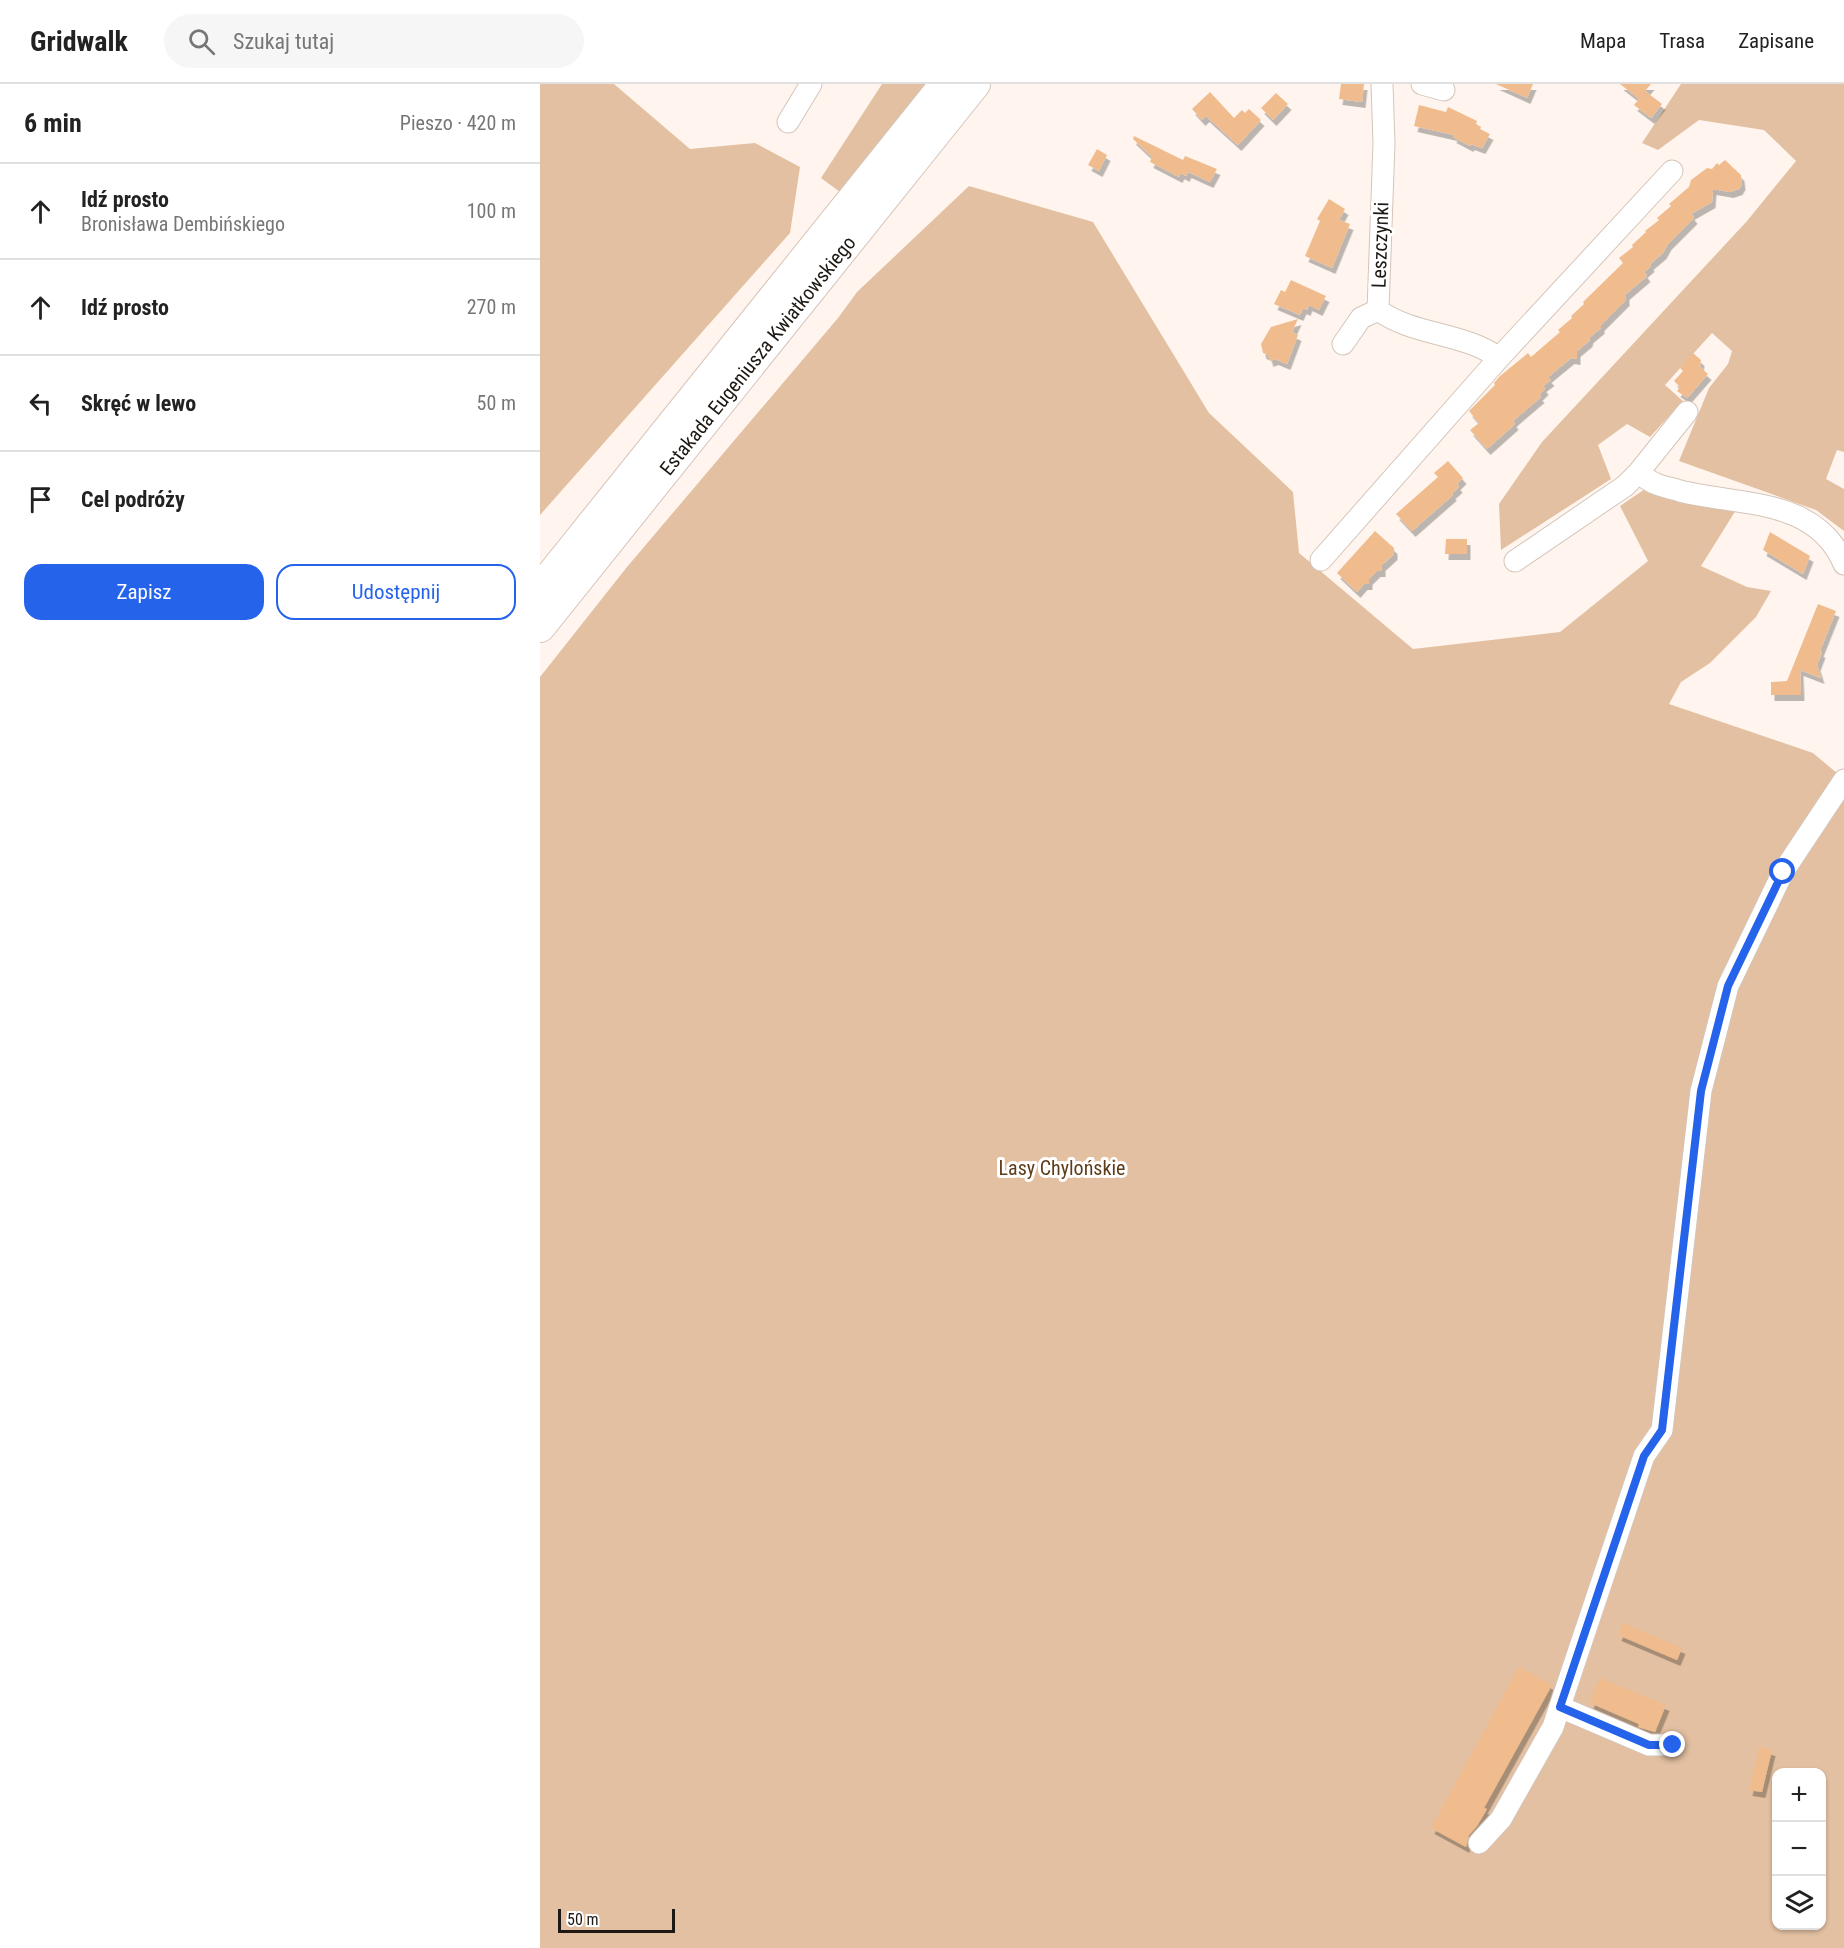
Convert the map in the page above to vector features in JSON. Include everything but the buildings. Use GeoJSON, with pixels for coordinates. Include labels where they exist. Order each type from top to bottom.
{"type":"FeatureCollection","features":[{"type":"Feature","properties":{"kind":"highway","name":"Estakada Eugeniusza Kwiatkowskiego"},"geometry":{"type":"LineString","coordinates":[[540,589],[945,84]]}},
{"type":"Feature","properties":{"kind":"highway","name":"Estakada Eugeniusza Kwiatkowskiego"},"geometry":{"type":"LineString","coordinates":[[540,627],[975,84]]}},
{"type":"Feature","properties":{"kind":"street"},"geometry":{"type":"LineString","coordinates":[[788,122],[811,84]]}},
{"type":"Feature","properties":{"kind":"street","name":"Leszczynki"},"geometry":{"type":"LineString","coordinates":[[1382,84],[1384,143],[1378,310],[1388,317],[1408,324],[1477,344],[1499,358]]}},
{"type":"Feature","properties":{"kind":"street"},"geometry":{"type":"LineString","coordinates":[[1422,84],[1444,90]]}},
{"type":"Feature","properties":{"kind":"street"},"geometry":{"type":"LineString","coordinates":[[1321,560],[1499,358],[1672,171]]}},
{"type":"Feature","properties":{"kind":"street"},"geometry":{"type":"LineString","coordinates":[[1343,344],[1361,318],[1378,310]]}},
{"type":"Feature","properties":{"kind":"street"},"geometry":{"type":"LineString","coordinates":[[1515,561],[1624,486],[1638,473],[1687,412]]}},
{"type":"Feature","properties":{"kind":"street"},"geometry":{"type":"LineString","coordinates":[[1638,473],[1655,484],[1688,493],[1761,504],[1791,513],[1813,523],[1828,537],[1838,549],[1844,564]]}},
{"type":"Feature","properties":{"kind":"street"},"geometry":{"type":"LineString","coordinates":[[1479,1843],[1501,1819],[1553,1727],[1644,1456],[1662,1430],[1701,1091],[1728,986],[1783,872],[1844,780]]}},
{"type":"Feature","properties":{"kind":"street"},"geometry":{"type":"LineString","coordinates":[[1560,1707],[1649,1745],[1673,1745]]}},
{"type":"Feature","properties":{"kind":"green space"},"geometry":{"type":"Polygon","coordinates":[[[540,84],[614,84],[690,149],[755,143],[800,167],[790,233],[540,515],[540,84]]]}},
{"type":"Feature","properties":{"kind":"green space"},"geometry":{"type":"Polygon","coordinates":[[[882,84],[927,84],[840,192],[821,178],[882,84]]]}},
{"type":"Feature","properties":{"kind":"green space"},"geometry":{"type":"Polygon","coordinates":[[[1681,84],[1844,84],[1844,452],[1837,450],[1826,479],[1844,489],[1844,531],[1816,510],[1679,461],[1709,388],[1728,364],[1732,351],[1712,333],[1665,385],[1683,401],[1650,437],[1627,424],[1598,445],[1611,479],[1501,550],[1499,504],[1542,442],[1747,221],[1796,161],[1764,130],[1699,120],[1658,150],[1642,143],[1681,84]]]}},
{"type":"Feature","properties":{"kind":"green space","name":"Lasy Chylońskie"},"geometry":{"type":"Polygon","coordinates":[[[969,186],[1093,222],[1209,413],[1293,492],[1299,553],[1413,649],[1560,632],[1648,561],[1620,506],[1645,489],[1736,510],[1701,566],[1747,587],[1771,591],[1756,617],[1710,663],[1681,682],[1669,704],[1813,753],[1838,774],[1844,791],[1844,1948],[540,1948],[540,677],[627,567],[838,318],[857,292],[969,186]]]}},
{"type":"Feature","properties":{"kind":"route"},"geometry":{"type":"LineString","coordinates":[[1673,1745],[1649,1745],[1560,1707],[1644,1456],[1662,1430],[1701,1091],[1728,986],[1783,872]]}}]}
